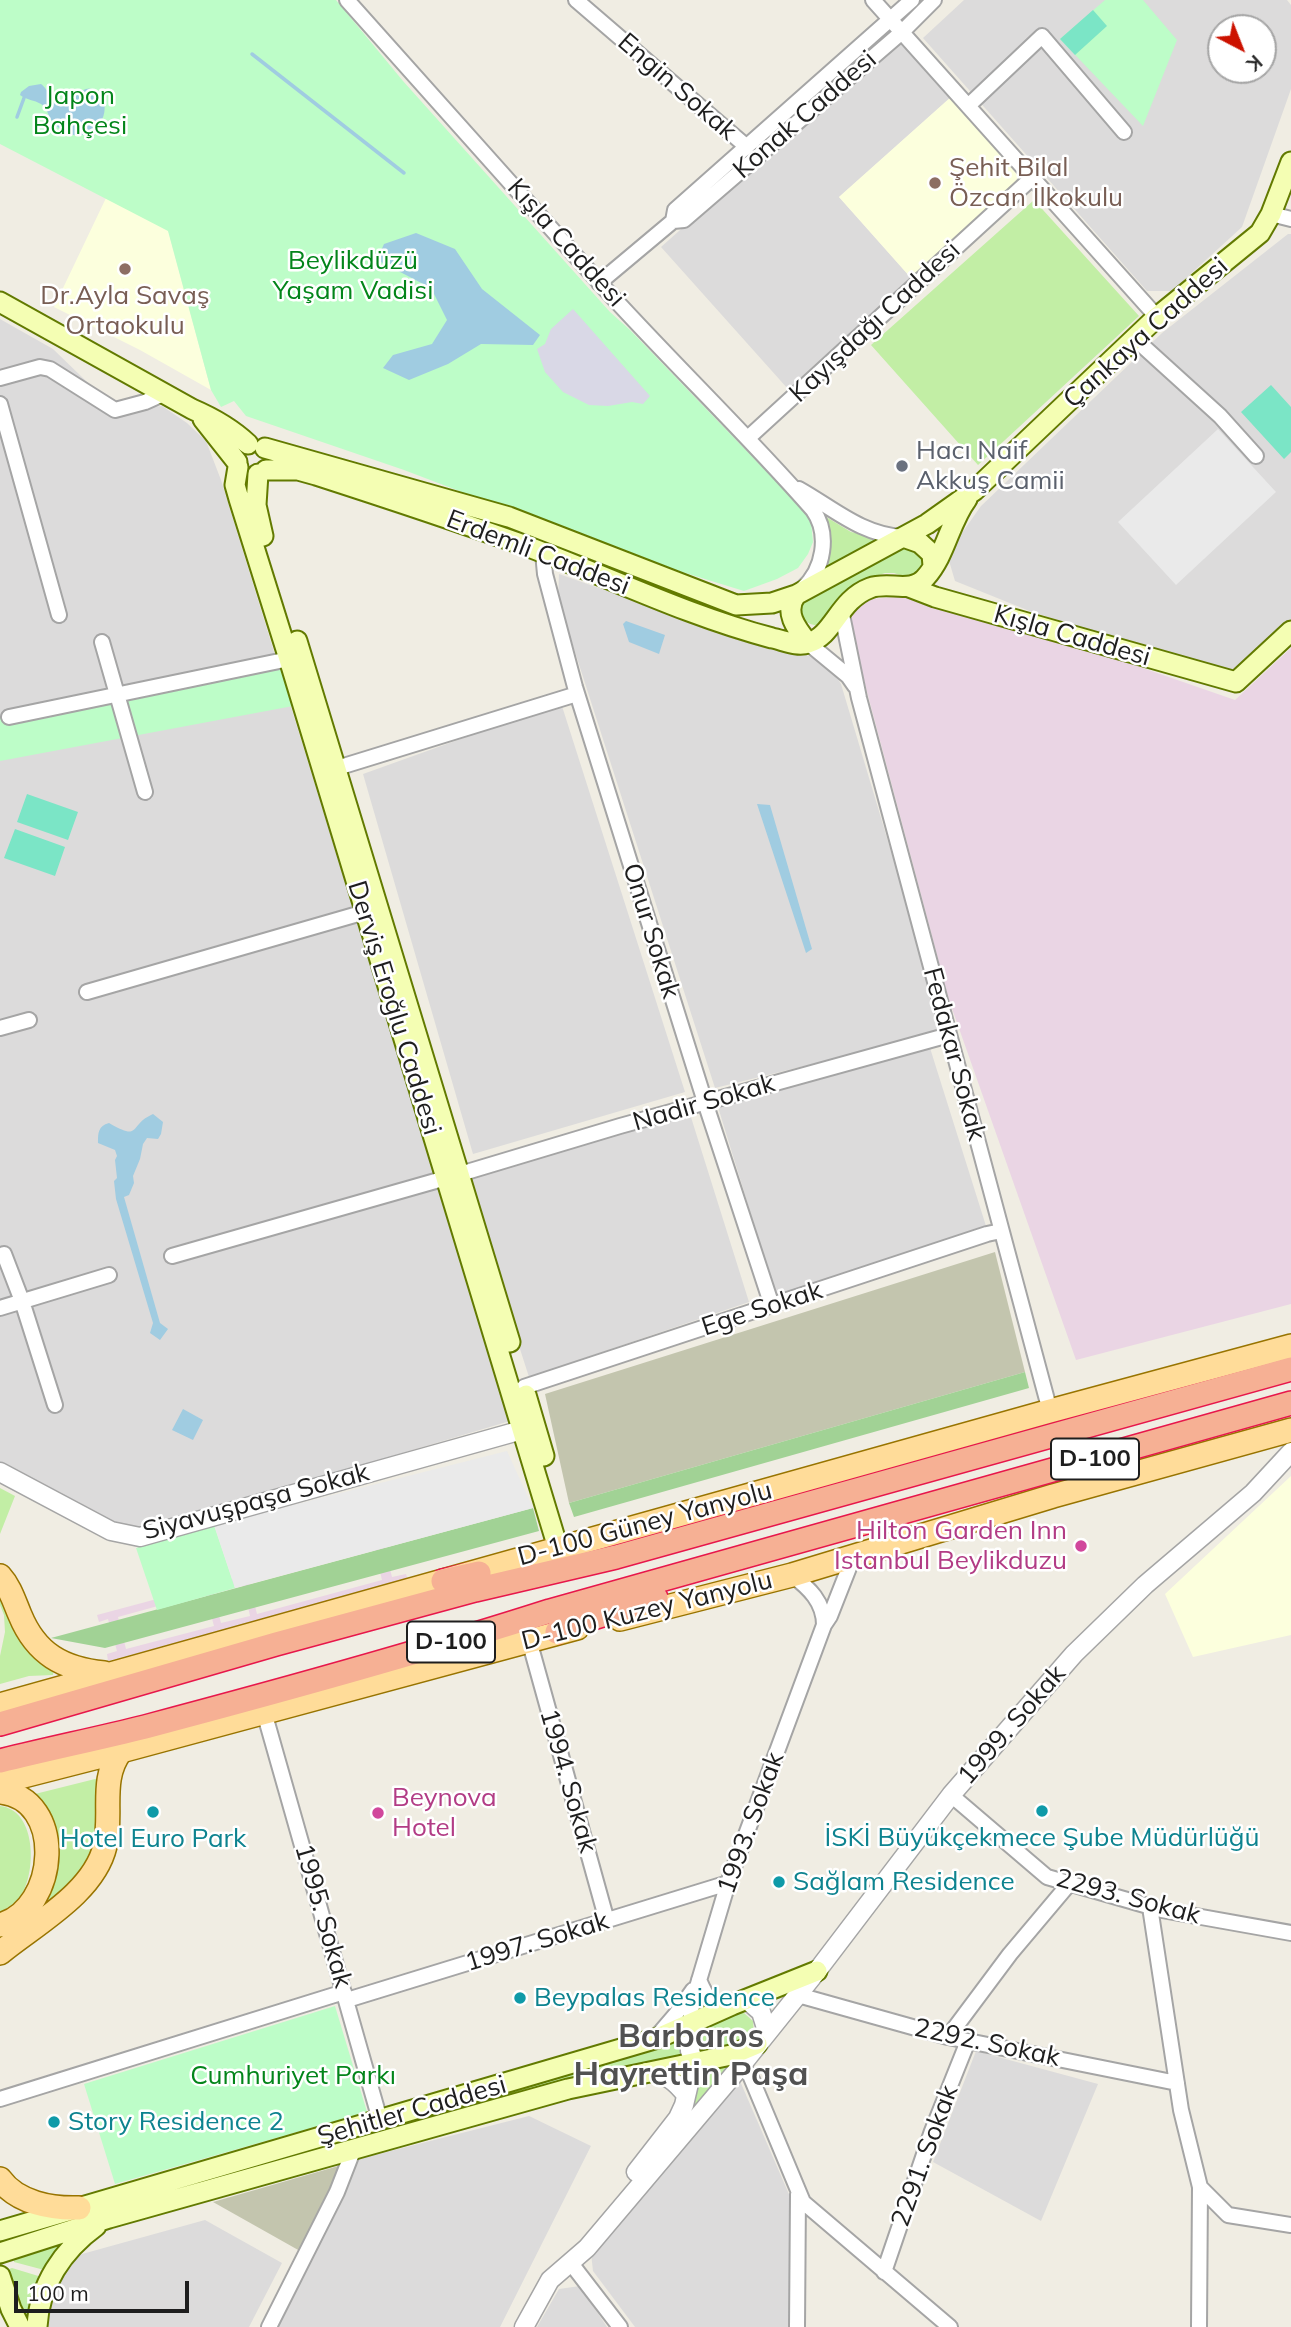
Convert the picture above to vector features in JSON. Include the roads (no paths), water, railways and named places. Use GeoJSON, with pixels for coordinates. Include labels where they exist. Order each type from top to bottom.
{"type":"FeatureCollection","features":[{"type":"Feature","properties":{"kind":"highway","name":"D-100"},"geometry":{"type":"LineString","coordinates":[[0,1724],[414,1606],[616,1557],[1291,1369]]}},
{"type":"Feature","properties":{"kind":"highway","name":"D-100"},"geometry":{"type":"LineString","coordinates":[[0,1761],[144,1727],[1291,1403]]}},
{"type":"Feature","properties":{"kind":"highway"},"geometry":{"type":"LineString","coordinates":[[557,1632],[630,1605],[794,1560],[851,1541],[899,1514]]}},
{"type":"Feature","properties":{"kind":"highway"},"geometry":{"type":"LineString","coordinates":[[443,1581],[668,1534],[730,1526]]}},
{"type":"Feature","properties":{"kind":"main road","name":"Çankaya Caddesi"},"geometry":{"type":"LineString","coordinates":[[796,595],[927,524],[975,490],[1157,317],[1260,233],[1271,214],[1291,162]]}},
{"type":"Feature","properties":{"kind":"main road"},"geometry":{"type":"LineString","coordinates":[[0,302],[237,433],[269,457],[262,472],[247,474],[224,448],[215,431],[192,409]]}},
{"type":"Feature","properties":{"kind":"main road"},"geometry":{"type":"LineString","coordinates":[[238,464],[238,451],[256,446]]}},
{"type":"Feature","properties":{"kind":"main road","name":"Erdemli Caddesi"},"geometry":{"type":"LineString","coordinates":[[256,446],[509,517],[736,605],[772,603],[796,595]]}},
{"type":"Feature","properties":{"kind":"main road","name":"Derviş Eroğlu Caddesi"},"geometry":{"type":"LineString","coordinates":[[238,464],[235,485],[239,499],[296,658]]}},
{"type":"Feature","properties":{"kind":"main road","name":"Erdemli Caddesi"},"geometry":{"type":"LineString","coordinates":[[262,472],[298,470],[316,475],[543,553],[738,629],[797,644],[808,643]]}},
{"type":"Feature","properties":{"kind":"main road","name":"Derviş Eroğlu Caddesi"},"geometry":{"type":"LineString","coordinates":[[262,472],[256,505],[296,658],[565,1546]]}},
{"type":"Feature","properties":{"kind":"main road"},"geometry":{"type":"LineString","coordinates":[[909,587],[919,584],[933,566],[944,548],[958,512],[975,490]]}},
{"type":"Feature","properties":{"kind":"main road"},"geometry":{"type":"LineString","coordinates":[[903,537],[919,543],[932,554],[933,566]]}},
{"type":"Feature","properties":{"kind":"main road","name":"Kışla Caddesi"},"geometry":{"type":"LineString","coordinates":[[808,643],[825,632],[857,594],[888,584],[909,587],[935,597],[1236,682],[1291,631]]}},
{"type":"Feature","properties":{"kind":"main road"},"geometry":{"type":"LineString","coordinates":[[796,595],[790,607],[791,615],[808,643]]}},
{"type":"Feature","properties":{"kind":"main road","name":"D-100 Güney Yanyolu"},"geometry":{"type":"LineString","coordinates":[[0,1705],[1291,1346]]}},
{"type":"Feature","properties":{"kind":"main road","name":"D-100 Kuzey Yanyolu"},"geometry":{"type":"LineString","coordinates":[[0,1782],[447,1664],[557,1632],[627,1618],[792,1575],[1054,1496],[1291,1430]]}},
{"type":"Feature","properties":{"kind":"main road"},"geometry":{"type":"LineString","coordinates":[[0,1576],[29,1633],[41,1649],[67,1666],[111,1673]]}},
{"type":"Feature","properties":{"kind":"main road"},"geometry":{"type":"LineString","coordinates":[[0,1953],[76,1892],[97,1867],[106,1844],[109,1775],[113,1762],[121,1751]]}},
{"type":"Feature","properties":{"kind":"main road"},"geometry":{"type":"LineString","coordinates":[[0,1792],[13,1793],[33,1809],[40,1819],[47,1852],[41,1886],[34,1901],[25,1913],[0,1925]]}},
{"type":"Feature","properties":{"kind":"main road","name":"Şehitler Caddesi"},"geometry":{"type":"LineString","coordinates":[[0,2231],[654,2039],[817,1971]]}},
{"type":"Feature","properties":{"kind":"main road","name":"Şehitler Caddesi"},"geometry":{"type":"LineString","coordinates":[[0,2252],[109,2218],[568,2089],[731,2055],[762,2037]]}},
{"type":"Feature","properties":{"kind":"main road"},"geometry":{"type":"LineString","coordinates":[[0,2179],[16,2193],[32,2201],[56,2208],[79,2208]]}},
{"type":"Feature","properties":{"kind":"main road"},"geometry":{"type":"LineString","coordinates":[[37,2327],[42,2300],[59,2262],[83,2236],[109,2218]]}},
{"type":"Feature","properties":{"kind":"main road"},"geometry":{"type":"LineString","coordinates":[[0,2276],[20,2327]]}},
{"type":"Feature","properties":{"kind":"street","name":"Kışla Caddesi"},"geometry":{"type":"LineString","coordinates":[[347,0],[600,283],[789,483]]}},
{"type":"Feature","properties":{"kind":"street","name":"Engin Sokak"},"geometry":{"type":"LineString","coordinates":[[576,0],[747,146]]}},
{"type":"Feature","properties":{"kind":"street"},"geometry":{"type":"LineString","coordinates":[[873,0],[1157,317]]}},
{"type":"Feature","properties":{"kind":"street","name":"Konak Caddesi"},"geometry":{"type":"LineString","coordinates":[[600,283],[673,220],[675,210],[912,0]]}},
{"type":"Feature","properties":{"kind":"street","name":"Konak Caddesi"},"geometry":{"type":"LineString","coordinates":[[673,220],[684,220],[902,32],[934,0]]}},
{"type":"Feature","properties":{"kind":"street"},"geometry":{"type":"LineString","coordinates":[[968,106],[1042,36],[1124,132]]}},
{"type":"Feature","properties":{"kind":"street","name":"Kayışdağı Caddesi"},"geometry":{"type":"LineString","coordinates":[[748,438],[1032,178]]}},
{"type":"Feature","properties":{"kind":"street"},"geometry":{"type":"LineString","coordinates":[[1271,214],[1291,219]]}},
{"type":"Feature","properties":{"kind":"street"},"geometry":{"type":"LineString","coordinates":[[1134,338],[1220,416],[1256,456]]}},
{"type":"Feature","properties":{"kind":"street"},"geometry":{"type":"LineString","coordinates":[[0,378],[40,367],[50,369],[116,410],[165,393]]}},
{"type":"Feature","properties":{"kind":"street"},"geometry":{"type":"LineString","coordinates":[[0,404],[59,615]]}},
{"type":"Feature","properties":{"kind":"street"},"geometry":{"type":"LineString","coordinates":[[789,483],[855,524],[878,533],[903,537]]}},
{"type":"Feature","properties":{"kind":"street"},"geometry":{"type":"LineString","coordinates":[[789,483],[821,521],[823,533],[820,559],[815,572],[807,585],[796,595]]}},
{"type":"Feature","properties":{"kind":"street","name":"Onur Sokak"},"geometry":{"type":"LineString","coordinates":[[543,553],[545,574],[577,694],[772,1306]]}},
{"type":"Feature","properties":{"kind":"street","name":"Fedakar Sokak"},"geometry":{"type":"LineString","coordinates":[[841,610],[859,698],[1050,1411]]}},
{"type":"Feature","properties":{"kind":"street"},"geometry":{"type":"LineString","coordinates":[[102,642],[145,792]]}},
{"type":"Feature","properties":{"kind":"street"},"geometry":{"type":"LineString","coordinates":[[808,643],[848,676],[859,698]]}},
{"type":"Feature","properties":{"kind":"street"},"geometry":{"type":"LineString","coordinates":[[9,717],[296,658]]}},
{"type":"Feature","properties":{"kind":"street"},"geometry":{"type":"LineString","coordinates":[[330,770],[577,694]]}},
{"type":"Feature","properties":{"kind":"street"},"geometry":{"type":"LineString","coordinates":[[87,992],[372,910]]}},
{"type":"Feature","properties":{"kind":"street"},"geometry":{"type":"LineString","coordinates":[[0,1028],[29,1020]]}},
{"type":"Feature","properties":{"kind":"street","name":"Nadir Sokak"},"geometry":{"type":"LineString","coordinates":[[172,1256],[705,1102],[949,1035]]}},
{"type":"Feature","properties":{"kind":"street","name":"Ege Sokak"},"geometry":{"type":"LineString","coordinates":[[518,1389],[1001,1231]]}},
{"type":"Feature","properties":{"kind":"street"},"geometry":{"type":"LineString","coordinates":[[4,1254],[55,1405]]}},
{"type":"Feature","properties":{"kind":"street"},"geometry":{"type":"LineString","coordinates":[[0,1308],[109,1275]]}},
{"type":"Feature","properties":{"kind":"street","name":"Siyavuşpaşa Sokak"},"geometry":{"type":"LineString","coordinates":[[0,1472],[111,1531],[140,1537],[529,1428]]}},
{"type":"Feature","properties":{"kind":"street","name":"1999. Sokak"},"geometry":{"type":"LineString","coordinates":[[762,2037],[817,1971],[951,1795],[1074,1654],[1145,1585],[1253,1493],[1291,1452]]}},
{"type":"Feature","properties":{"kind":"street","name":"1993. Sokak"},"geometry":{"type":"LineString","coordinates":[[690,2025],[692,2004],[728,1883],[824,1625],[854,1555]]}},
{"type":"Feature","properties":{"kind":"street"},"geometry":{"type":"LineString","coordinates":[[792,1575],[817,1599],[824,1625]]}},
{"type":"Feature","properties":{"kind":"street","name":"1994. Sokak"},"geometry":{"type":"LineString","coordinates":[[529,1640],[607,1921]]}},
{"type":"Feature","properties":{"kind":"street","name":"1995. Sokak"},"geometry":{"type":"LineString","coordinates":[[264,1712],[380,2120]]}},
{"type":"Feature","properties":{"kind":"street","name":"2293. Sokak"},"geometry":{"type":"LineString","coordinates":[[951,1795],[1046,1877],[1150,1907],[1291,1933]]}},
{"type":"Feature","properties":{"kind":"street","name":"1997. Sokak"},"geometry":{"type":"LineString","coordinates":[[0,2099],[728,1883]]}},
{"type":"Feature","properties":{"kind":"street"},"geometry":{"type":"LineString","coordinates":[[948,2037],[1010,1954],[1069,1884]]}},
{"type":"Feature","properties":{"kind":"street"},"geometry":{"type":"LineString","coordinates":[[1150,1907],[1181,2110],[1200,2187],[1199,2327]]}},
{"type":"Feature","properties":{"kind":"street"},"geometry":{"type":"LineString","coordinates":[[524,2327],[550,2280],[587,2248],[740,2067],[762,2037],[761,2012],[739,2002],[716,2004],[711,2001],[699,1980],[676,2014],[654,2039]]}},
{"type":"Feature","properties":{"kind":"street","name":"2292. Sokak"},"geometry":{"type":"LineString","coordinates":[[798,1995],[948,2037],[1177,2082]]}},
{"type":"Feature","properties":{"kind":"street"},"geometry":{"type":"LineString","coordinates":[[570,2262],[583,2235],[678,2118],[694,2062],[690,2051],[690,2025]]}},
{"type":"Feature","properties":{"kind":"street","name":"2291. Sokak"},"geometry":{"type":"LineString","coordinates":[[884,2272],[932,2131],[968,2041]]}},
{"type":"Feature","properties":{"kind":"street"},"geometry":{"type":"LineString","coordinates":[[740,2067],[750,2075],[803,2202],[950,2327]]}},
{"type":"Feature","properties":{"kind":"street"},"geometry":{"type":"LineString","coordinates":[[647,2072],[666,2076],[686,2095]]}},
{"type":"Feature","properties":{"kind":"street"},"geometry":{"type":"LineString","coordinates":[[269,2327],[337,2192],[353,2151]]}},
{"type":"Feature","properties":{"kind":"street"},"geometry":{"type":"LineString","coordinates":[[1200,2187],[1228,2215],[1291,2225]]}},
{"type":"Feature","properties":{"kind":"street"},"geometry":{"type":"LineString","coordinates":[[797,2327],[798,2194]]}},
{"type":"Feature","properties":{"kind":"street"},"geometry":{"type":"LineString","coordinates":[[570,2262],[620,2327]]}},
{"type":"Feature","properties":{"kind":"water"},"geometry":{"type":"Polygon","coordinates":[[[41,84],[55,101],[61,103],[86,89],[98,92],[104,100],[102,120],[87,134],[69,134],[54,123],[43,106],[20,95],[29,86],[41,84]]]}},
{"type":"Feature","properties":{"kind":"water"},"geometry":{"type":"Polygon","coordinates":[[[416,233],[455,249],[482,289],[540,335],[533,345],[481,344],[448,364],[409,380],[383,368],[393,355],[432,344],[447,320],[431,288],[377,260],[384,244],[416,233]]]}},
{"type":"Feature","properties":{"kind":"water"},"geometry":{"type":"Polygon","coordinates":[[[626,621],[665,635],[659,654],[629,642],[623,624],[626,621]]]}},
{"type":"Feature","properties":{"kind":"water"},"geometry":{"type":"Polygon","coordinates":[[[757,804],[770,805],[812,949],[806,953],[757,804]]]}},
{"type":"Feature","properties":{"kind":"water"},"geometry":{"type":"Polygon","coordinates":[[[153,1114],[163,1122],[161,1134],[158,1139],[147,1138],[143,1144],[133,1176],[134,1183],[129,1195],[124,1197],[160,1323],[168,1329],[160,1340],[150,1333],[153,1323],[116,1199],[114,1181],[117,1178],[117,1156],[115,1150],[98,1143],[99,1130],[105,1124],[131,1131],[153,1114]]]}},
{"type":"Feature","properties":{"kind":"water"},"geometry":{"type":"Polygon","coordinates":[[[183,1409],[203,1420],[193,1440],[172,1430],[183,1409]]]}},
{"type":"Feature","properties":{"kind":"waterway"},"geometry":{"type":"LineString","coordinates":[[252,54],[404,173]]}},
{"type":"Feature","properties":{"kind":"waterway"},"geometry":{"type":"LineString","coordinates":[[17,117],[24,98]]}},
{"type":"Feature","properties":{"kind":"place","name":"Şehit Bilal Özcan İlkokulu"},"geometry":{"type":"Point","coordinates":[935,183]}},
{"type":"Feature","properties":{"kind":"place","name":"Dr.Ayla Savaş Ortaokulu"},"geometry":{"type":"Point","coordinates":[125,269]}},
{"type":"Feature","properties":{"kind":"place","name":"Hacı Naif Akkuş Camii"},"geometry":{"type":"Point","coordinates":[902,466]}},
{"type":"Feature","properties":{"kind":"place","name":"Hilton Garden Inn Istanbul Beylikduzu"},"geometry":{"type":"Point","coordinates":[1081,1546]}},
{"type":"Feature","properties":{"kind":"place","name":"İSKİ Büyükçekmece Şube Müdürlüğü"},"geometry":{"type":"Point","coordinates":[1042,1811]}},
{"type":"Feature","properties":{"kind":"place","name":"Hotel Euro Park"},"geometry":{"type":"Point","coordinates":[153,1812]}},
{"type":"Feature","properties":{"kind":"place","name":"Beynova Hotel"},"geometry":{"type":"Point","coordinates":[378,1813]}},
{"type":"Feature","properties":{"kind":"place","name":"Sağlam Residence"},"geometry":{"type":"Point","coordinates":[779,1882]}},
{"type":"Feature","properties":{"kind":"place","name":"Beypalas Residence"},"geometry":{"type":"Point","coordinates":[520,1998]}},
{"type":"Feature","properties":{"kind":"place","name":"Story Residence 2"},"geometry":{"type":"Point","coordinates":[54,2122]}},
{"type":"Feature","properties":{"kind":"district","name":"Barbaros Hayrettin Paşa"},"geometry":{"type":"Point","coordinates":[691,2056]}},
{"type":"Feature","properties":{"kind":"park label","name":"Japon Bahçesi"},"geometry":{"type":"Point","coordinates":[80,111]}},
{"type":"Feature","properties":{"kind":"park label","name":"Beylikdüzü Yaşam Vadisi"},"geometry":{"type":"Point","coordinates":[353,276]}},
{"type":"Feature","properties":{"kind":"park label","name":"Cumhuriyet Parkı"},"geometry":{"type":"Point","coordinates":[293,2076]}}]}
